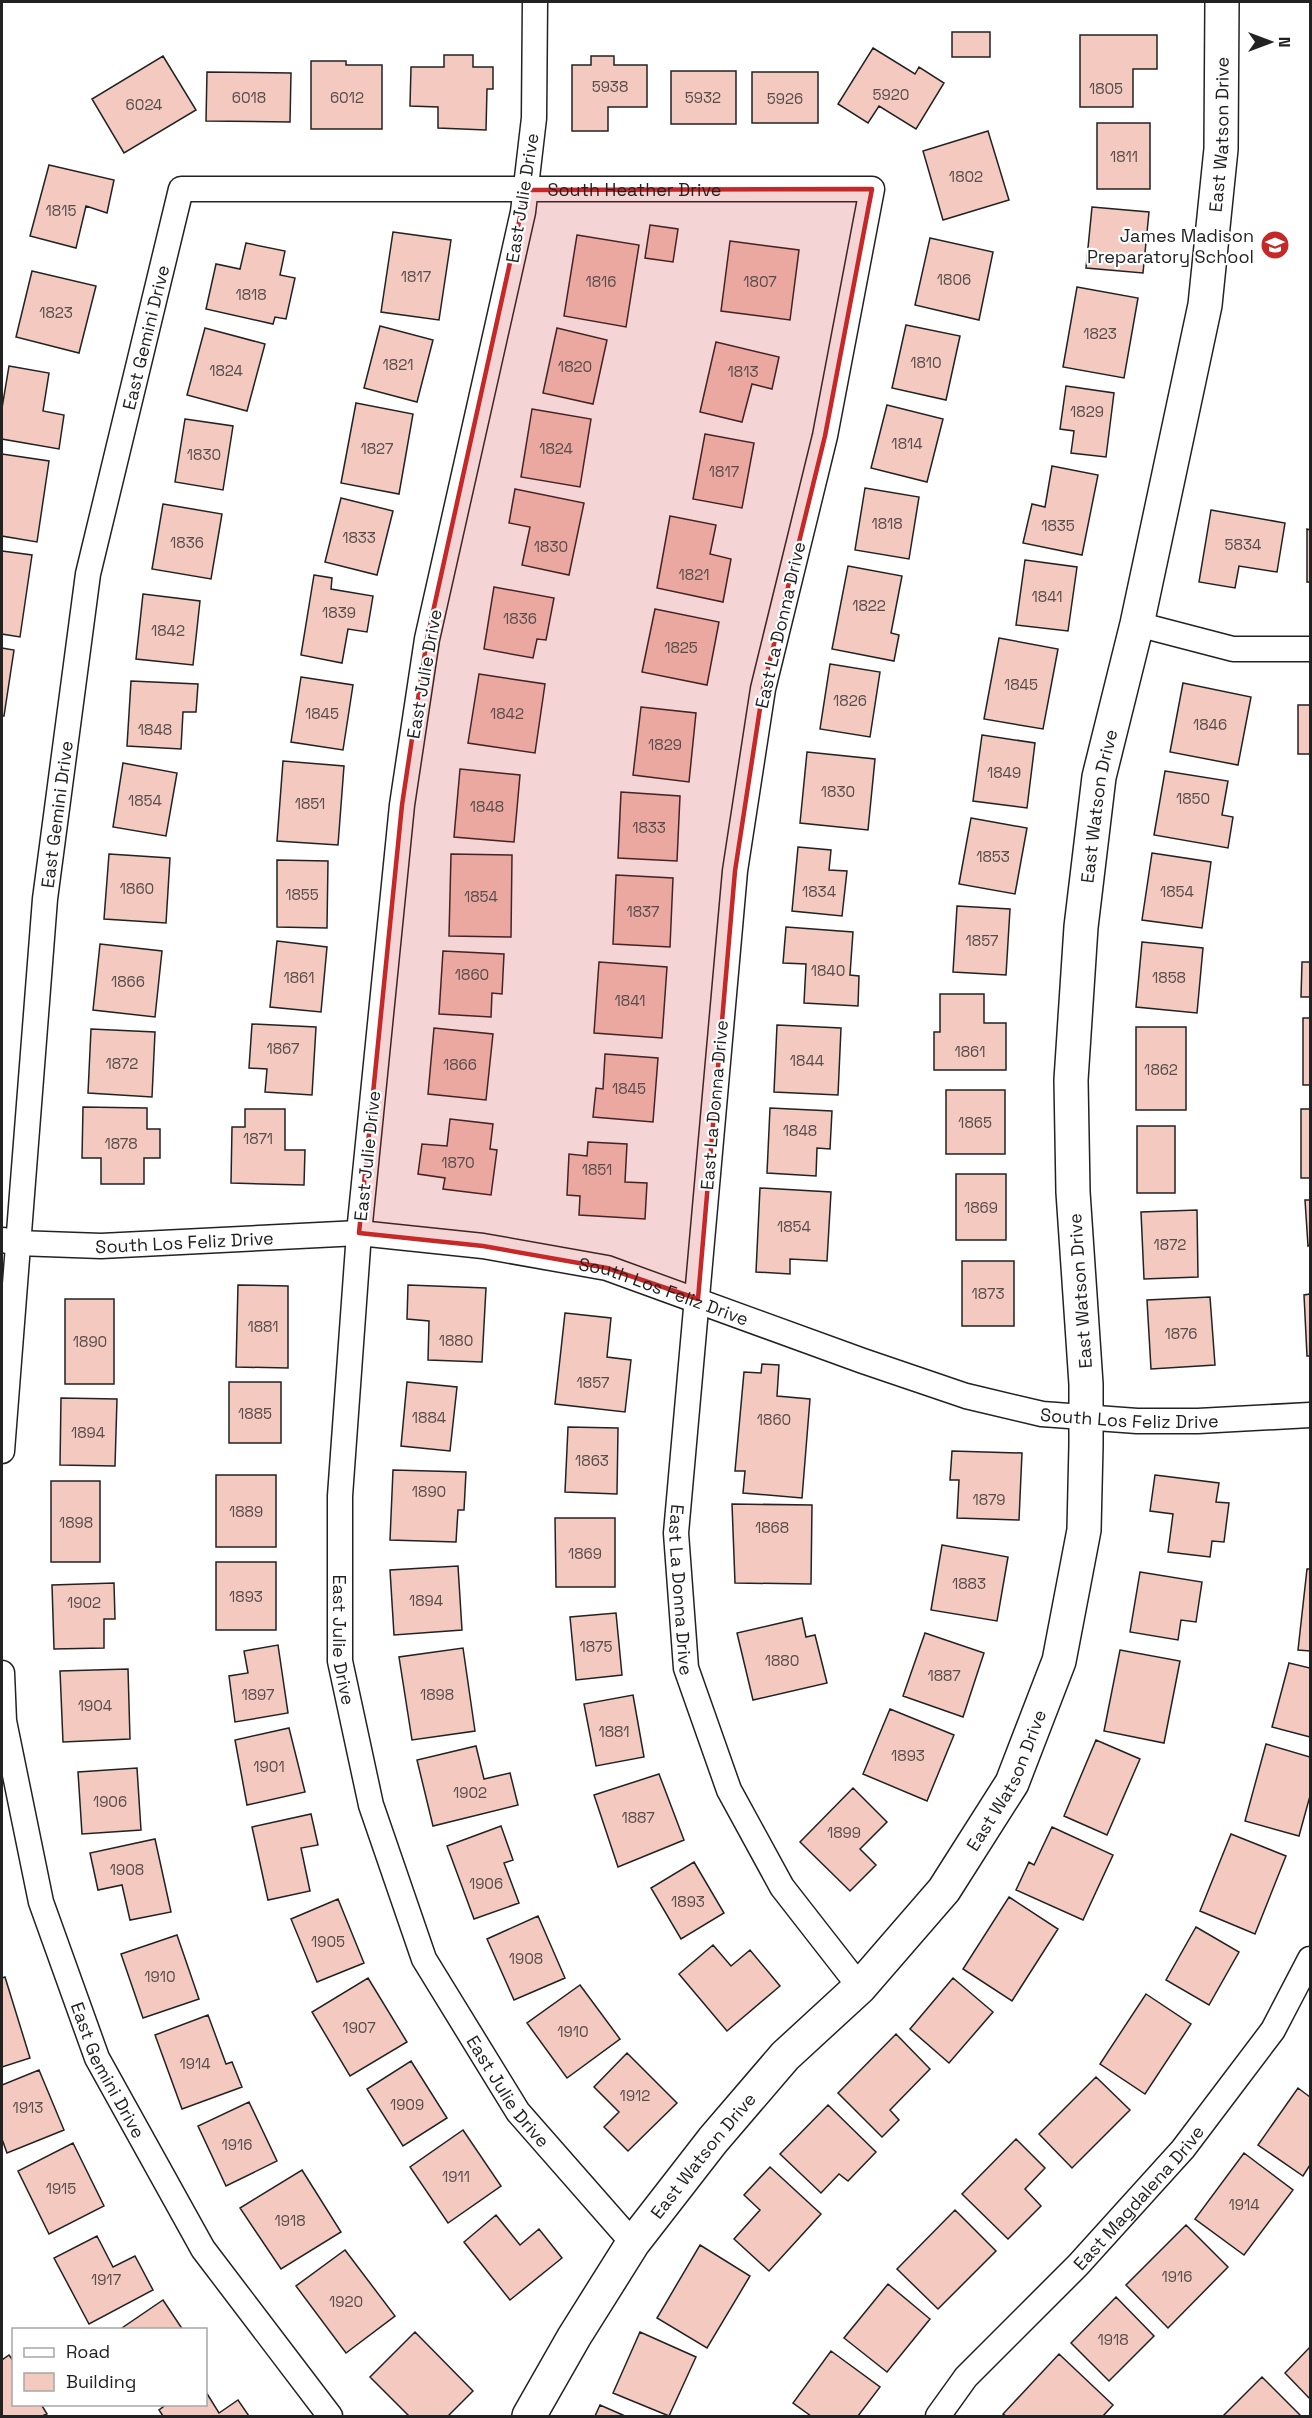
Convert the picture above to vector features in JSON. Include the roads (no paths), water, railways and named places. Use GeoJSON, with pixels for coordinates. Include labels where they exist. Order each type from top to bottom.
{"type":"FeatureCollection","features":[{"type":"Feature","properties":{"kind":"street","name":"East Julie Drive"},"geometry":{"type":"LineString","coordinates":[[536,2],[534,118],[526,190],[514,258],[427,639],[402,805],[359,1233],[340,1496],[340,1661],[371,1805],[424,1959],[518,2112],[633,2243]]}},
{"type":"Feature","properties":{"kind":"street","name":"East Watson Drive"},"geometry":{"type":"LineString","coordinates":[[529,2416],[574,2337],[633,2243],[713,2140],[785,2055],[860,1987],[944,1890],[1012,1784],[1059,1661],[1084,1530],[1087,1418],[1073,1192],[1071,1080],[1080,939],[1099,777],[1137,624],[1205,305],[1221,148],[1222,2]]}},
{"type":"Feature","properties":{"kind":"street","name":"South Heather Drive"},"geometry":{"type":"LineString","coordinates":[[181,189],[872,189]]}},
{"type":"Feature","properties":{"kind":"street","name":"East Gemini Drive"},"geometry":{"type":"LineString","coordinates":[[2,1452],[9,1241],[45,899],[88,574],[181,189]]}},
{"type":"Feature","properties":{"kind":"street","name":"East La Donna Drive"},"geometry":{"type":"LineString","coordinates":[[860,1987],[782,1887],[729,1790],[686,1668],[676,1533],[735,871],[763,689],[825,436],[872,189]]}},
{"type":"Feature","properties":{"kind":"street"},"geometry":{"type":"LineString","coordinates":[[1137,624],[1233,649],[1311,649]]}},
{"type":"Feature","properties":{"kind":"street","name":"South Los Feliz Drive"},"geometry":{"type":"LineString","coordinates":[[9,1241],[100,1246],[359,1233],[483,1246],[608,1268],[966,1396],[1042,1414],[1137,1421],[1198,1421],[1311,1415]]}},
{"type":"Feature","properties":{"kind":"street","name":"East Gemini Drive"},"geometry":{"type":"LineString","coordinates":[[2,1673],[4,1721],[41,1902],[98,2058],[203,2249],[330,2416]]}},
{"type":"Feature","properties":{"kind":"street","name":"East Magdalena Drive"},"geometry":{"type":"LineString","coordinates":[[938,2416],[966,2378],[1078,2265],[1184,2149],[1273,2030],[1311,1959]]}},
{"type":"Feature","properties":{"kind":"place","name":"James Madison Preparatory School"},"geometry":{"type":"Point","coordinates":[1275,245]}}]}
